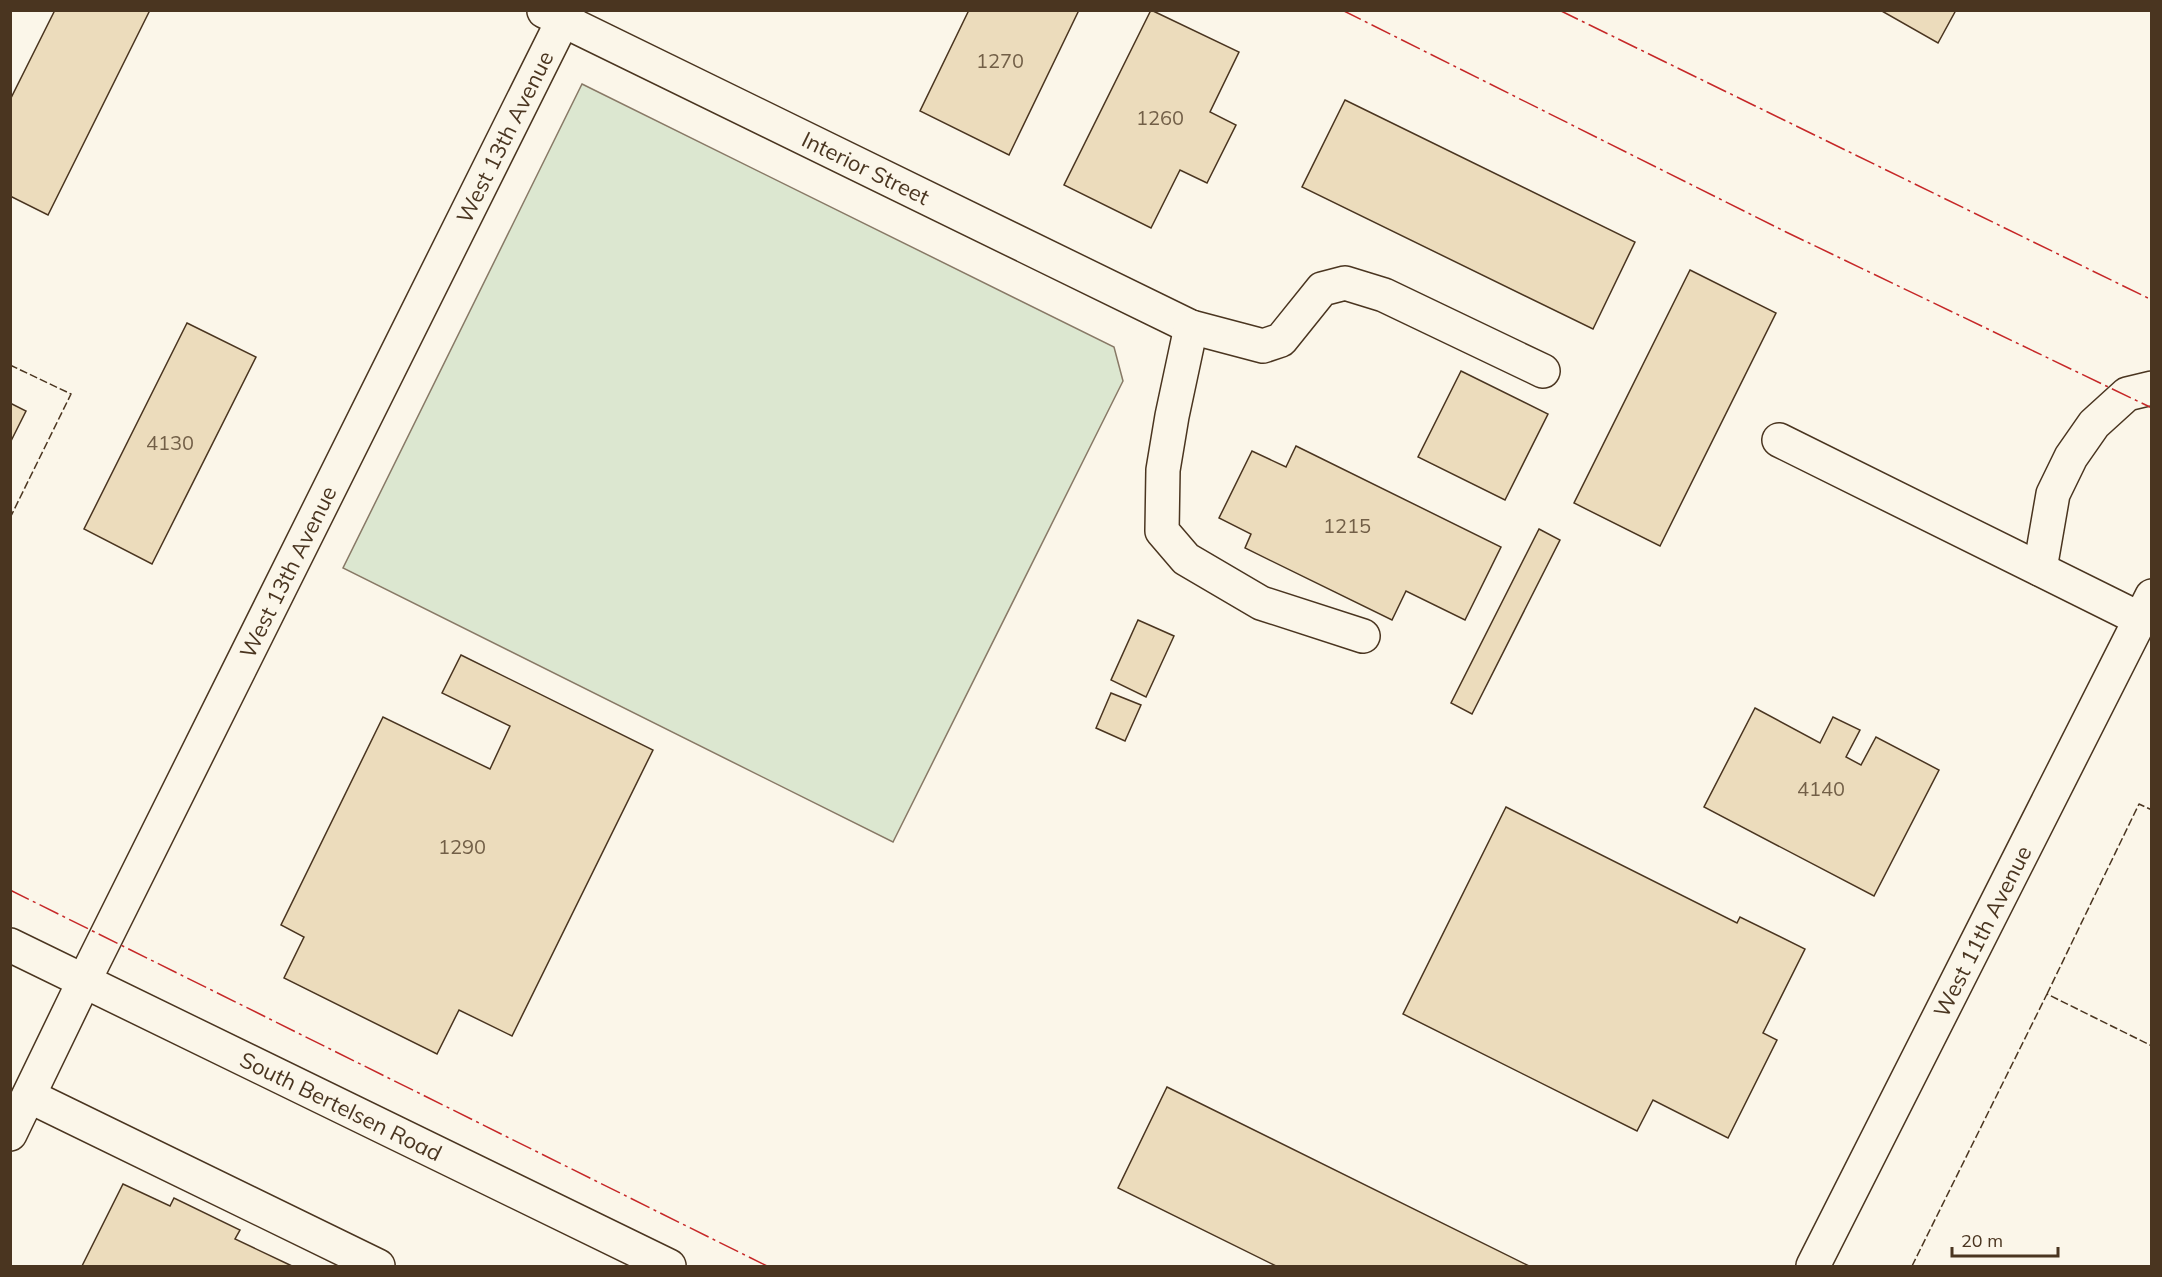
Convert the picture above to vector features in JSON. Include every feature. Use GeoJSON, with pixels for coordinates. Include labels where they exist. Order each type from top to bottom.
{"type":"FeatureCollection","features":[{"type":"Feature","properties":{"kind":"street","name":"Interior Street"},"geometry":{"type":"LineString","coordinates":[[558,14],[1191,327],[1263,346],[1281,340],[1322,289],[1345,283],[1384,295],[1543,371]]}},
{"type":"Feature","properties":{"kind":"street","name":"West 13th Avenue"},"geometry":{"type":"LineString","coordinates":[[10,1134],[558,14]]}},
{"type":"Feature","properties":{"kind":"street"},"geometry":{"type":"LineString","coordinates":[[1191,327],[1162,470],[1162,531],[1186,559],[1261,603],[1363,636]]}},
{"type":"Feature","properties":{"kind":"street"},"geometry":{"type":"LineString","coordinates":[[2040,569],[2053,494],[2071,457],[2094,424],[2127,394],[2151,388]]}},
{"type":"Feature","properties":{"kind":"street"},"geometry":{"type":"LineString","coordinates":[[1779,440],[2040,569],[2146,607]]}},
{"type":"Feature","properties":{"kind":"street","name":"West 11th Avenue"},"geometry":{"type":"LineString","coordinates":[[1813,1266],[2146,607]]}},
{"type":"Feature","properties":{"kind":"street","name":"South Bertelsen Road"},"geometry":{"type":"LineString","coordinates":[[10,945],[669,1266]]}},
{"type":"Feature","properties":{"kind":"street"},"geometry":{"type":"LineString","coordinates":[[29,1096],[378,1266]]}},
{"type":"Feature","properties":{"kind":"green space"},"geometry":{"type":"Polygon","coordinates":[[[582,84],[1114,347],[1123,381],[893,842],[343,568],[582,84]]]}},
{"type":"Feature","properties":{"kind":"building"},"geometry":{"type":"Polygon","coordinates":[[[55,10],[150,10],[48,215],[10,196],[10,100],[55,10]]]}},
{"type":"Feature","properties":{"kind":"building"},"geometry":{"type":"Polygon","coordinates":[[[969,10],[1079,10],[1009,155],[920,111],[969,10]]]}},
{"type":"Feature","properties":{"kind":"building"},"geometry":{"type":"Polygon","coordinates":[[[1151,10],[1239,52],[1210,112],[1236,125],[1207,183],[1180,170],[1151,228],[1064,185],[1151,10]]]}},
{"type":"Feature","properties":{"kind":"building"},"geometry":{"type":"Polygon","coordinates":[[[1880,10],[1956,10],[1938,43],[1880,10]]]}},
{"type":"Feature","properties":{"kind":"building"},"geometry":{"type":"Polygon","coordinates":[[[1345,100],[1635,242],[1593,329],[1302,187],[1345,100]]]}},
{"type":"Feature","properties":{"kind":"building"},"geometry":{"type":"Polygon","coordinates":[[[1690,270],[1776,313],[1660,546],[1574,503],[1690,270]]]}},
{"type":"Feature","properties":{"kind":"building"},"geometry":{"type":"Polygon","coordinates":[[[187,323],[256,357],[152,564],[84,529],[187,323]]]}},
{"type":"Feature","properties":{"kind":"building"},"geometry":{"type":"Polygon","coordinates":[[[1461,371],[1548,414],[1505,500],[1418,457],[1461,371]]]}},
{"type":"Feature","properties":{"kind":"building"},"geometry":{"type":"Polygon","coordinates":[[[10,403],[26,411],[10,443],[10,403]]]}},
{"type":"Feature","properties":{"kind":"building"},"geometry":{"type":"Polygon","coordinates":[[[1296,446],[1501,547],[1465,620],[1406,591],[1392,620],[1245,548],[1251,534],[1219,518],[1252,451],[1286,467],[1296,446]]]}},
{"type":"Feature","properties":{"kind":"building"},"geometry":{"type":"Polygon","coordinates":[[[1539,529],[1560,540],[1472,714],[1451,703],[1539,529]]]}},
{"type":"Feature","properties":{"kind":"building"},"geometry":{"type":"Polygon","coordinates":[[[1138,620],[1174,636],[1146,697],[1111,680],[1138,620]]]}},
{"type":"Feature","properties":{"kind":"building"},"geometry":{"type":"Polygon","coordinates":[[[461,655],[653,750],[512,1036],[459,1010],[437,1054],[284,978],[304,937],[281,925],[383,717],[490,769],[510,726],[442,693],[461,655]]]}},
{"type":"Feature","properties":{"kind":"building"},"geometry":{"type":"Polygon","coordinates":[[[1111,693],[1141,705],[1125,741],[1096,728],[1111,693]]]}},
{"type":"Feature","properties":{"kind":"building"},"geometry":{"type":"Polygon","coordinates":[[[1755,708],[1820,743],[1833,717],[1860,730],[1846,757],[1861,765],[1876,737],[1939,770],[1874,896],[1704,807],[1755,708]]]}},
{"type":"Feature","properties":{"kind":"building"},"geometry":{"type":"Polygon","coordinates":[[[1506,807],[1737,923],[1740,917],[1805,949],[1763,1033],[1777,1040],[1728,1138],[1653,1100],[1637,1131],[1403,1014],[1506,807]]]}},
{"type":"Feature","properties":{"kind":"building"},"geometry":{"type":"Polygon","coordinates":[[[1167,1087],[1529,1266],[1276,1266],[1118,1188],[1167,1087]]]}},
{"type":"Feature","properties":{"kind":"building"},"geometry":{"type":"Polygon","coordinates":[[[123,1184],[170,1206],[174,1198],[240,1230],[235,1239],[292,1266],[82,1266],[123,1184]]]}},
{"type":"Feature","properties":{"kind":"fence"},"geometry":{"type":"LineString","coordinates":[[10,365],[71,394],[10,518]]}},
{"type":"Feature","properties":{"kind":"fence"},"geometry":{"type":"LineString","coordinates":[[2047,994],[2139,804],[2152,810]]}},
{"type":"Feature","properties":{"kind":"fence"},"geometry":{"type":"LineString","coordinates":[[1912,1266],[2047,994],[2152,1046]]}},
{"type":"Feature","properties":{"kind":"power"},"geometry":{"type":"LineString","coordinates":[[1342,10],[1786,232],[2152,408]]}},
{"type":"Feature","properties":{"kind":"power"},"geometry":{"type":"LineString","coordinates":[[1559,10],[2152,300]]}},
{"type":"Feature","properties":{"kind":"power"},"geometry":{"type":"LineString","coordinates":[[10,890],[767,1266]]}}]}
